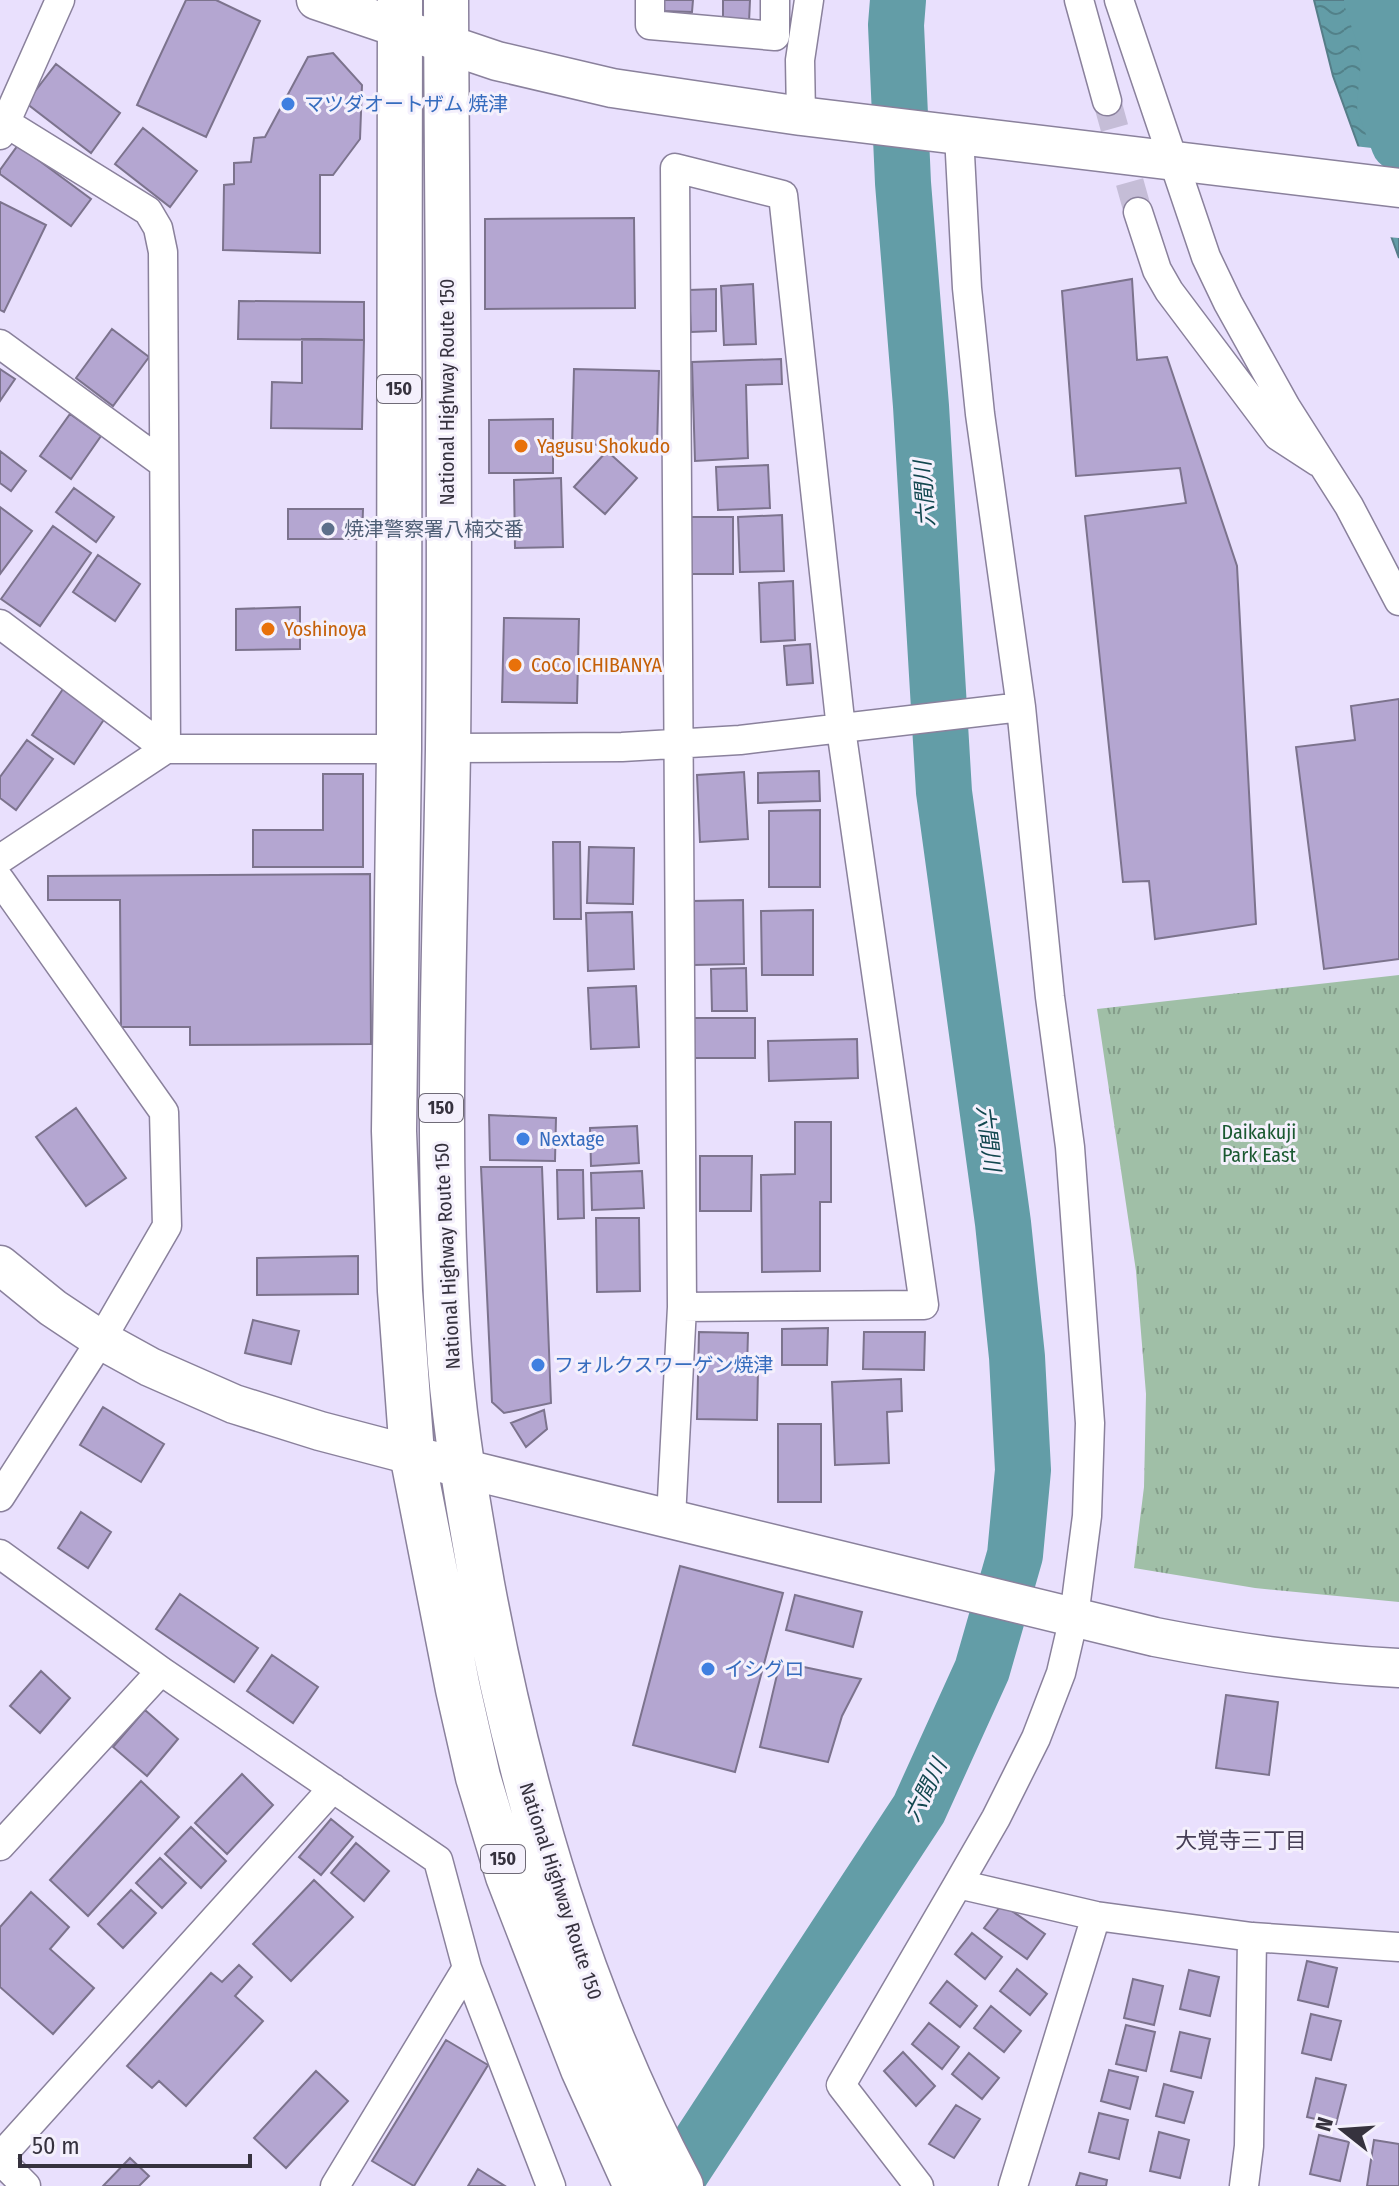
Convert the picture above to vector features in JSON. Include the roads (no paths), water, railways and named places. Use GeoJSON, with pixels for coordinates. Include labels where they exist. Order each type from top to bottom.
{"type":"FeatureCollection","features":[{"type":"Feature","properties":{"kind":"highway","name":"National Highway Route 150"},"geometry":{"type":"LineString","coordinates":[[446,0],[448,748],[441,1156],[450,1362],[461,1468],[508,1712],[544,1847],[606,2029],[644,2116],[681,2186]]}},
{"type":"Feature","properties":{"kind":"highway","name":"National Highway Route 150"},"geometry":{"type":"LineString","coordinates":[[400,15],[399,749],[394,1131],[400,1291],[412,1454],[458,1689],[482,1792],[508,1876],[583,2069],[629,2171]]}},
{"type":"Feature","properties":{"kind":"street"},"geometry":{"type":"LineString","coordinates":[[60,0],[3,129],[148,211],[158,228],[163,252],[166,749]]}},
{"type":"Feature","properties":{"kind":"street"},"geometry":{"type":"LineString","coordinates":[[316,0],[400,15],[446,45],[497,61],[612,88],[806,116],[1399,188]]}},
{"type":"Feature","properties":{"kind":"street"},"geometry":{"type":"LineString","coordinates":[[650,0],[650,25],[775,36],[775,0]]}},
{"type":"Feature","properties":{"kind":"street"},"geometry":{"type":"LineString","coordinates":[[806,116],[800,60],[809,0]]}},
{"type":"Feature","properties":{"kind":"street"},"geometry":{"type":"LineString","coordinates":[[1079,0],[1107,101]]}},
{"type":"Feature","properties":{"kind":"street"},"geometry":{"type":"LineString","coordinates":[[1119,0],[1180,162],[1206,257],[1286,407],[1349,506],[1399,601]]}},
{"type":"Feature","properties":{"kind":"street"},"geometry":{"type":"LineString","coordinates":[[919,2186],[841,2085],[996,1818],[1036,1738],[1061,1673],[1065,1616],[1087,1516],[1090,1423],[1070,1147],[1012,708],[952,134]]}},
{"type":"Feature","properties":{"kind":"street"},"geometry":{"type":"LineString","coordinates":[[671,1518],[682,1307],[675,168],[783,195],[841,729],[924,1305],[682,1307]]}},
{"type":"Feature","properties":{"kind":"street"},"geometry":{"type":"LineString","coordinates":[[1138,212],[1152,258],[1169,291],[1278,436],[1322,465]]}},
{"type":"Feature","properties":{"kind":"street"},"geometry":{"type":"LineString","coordinates":[[0,344],[164,464]]}},
{"type":"Feature","properties":{"kind":"street"},"geometry":{"type":"LineString","coordinates":[[0,624],[166,749]]}},
{"type":"Feature","properties":{"kind":"street"},"geometry":{"type":"LineString","coordinates":[[448,748],[680,744],[841,729],[1012,708]]}},
{"type":"Feature","properties":{"kind":"street"},"geometry":{"type":"LineString","coordinates":[[0,859],[166,749],[399,749]]}},
{"type":"Feature","properties":{"kind":"street"},"geometry":{"type":"LineString","coordinates":[[0,880],[164,1112],[167,1226],[101,1340],[0,1497]]}},
{"type":"Feature","properties":{"kind":"street"},"geometry":{"type":"LineString","coordinates":[[0,1265],[53,1308],[150,1367],[234,1404],[320,1431],[1065,1616],[1241,1654],[1399,1668]]}},
{"type":"Feature","properties":{"kind":"street"},"geometry":{"type":"LineString","coordinates":[[0,1554],[161,1671],[438,1860],[467,1968],[551,2186]]}},
{"type":"Feature","properties":{"kind":"street"},"geometry":{"type":"LineString","coordinates":[[0,1846],[161,1671]]}},
{"type":"Feature","properties":{"kind":"street"},"geometry":{"type":"LineString","coordinates":[[26,2186],[0,2158],[333,1788]]}},
{"type":"Feature","properties":{"kind":"street"},"geometry":{"type":"LineString","coordinates":[[958,1884],[1096,1916],[1252,1937],[1399,1947]]}},
{"type":"Feature","properties":{"kind":"street"},"geometry":{"type":"LineString","coordinates":[[1013,2186],[1096,1916]]}},
{"type":"Feature","properties":{"kind":"street"},"geometry":{"type":"LineString","coordinates":[[1244,2186],[1249,2146],[1252,1937]]}},
{"type":"Feature","properties":{"kind":"street"},"geometry":{"type":"LineString","coordinates":[[335,2186],[467,1968]]}},
{"type":"Feature","properties":{"kind":"water"},"geometry":{"type":"Polygon","coordinates":[[[1314,0],[1371,0],[1387,88],[1399,106],[1399,258],[1333,76],[1314,0]]]}},
{"type":"Feature","properties":{"kind":"waterway","name":"六間川"},"geometry":{"type":"LineString","coordinates":[[672,2186],[919,1809],[982,1670],[1015,1555],[1023,1470],[1017,1357],[1003,1223],[944,792],[921,406],[903,183],[896,25],[898,0]]}},
{"type":"Feature","properties":{"kind":"waterway"},"geometry":{"type":"LineString","coordinates":[[1372,0],[1390,53],[1385,105],[1399,143]]}},
{"type":"Feature","properties":{"kind":"tunnel"},"geometry":{"type":"LineString","coordinates":[[1107,101],[1138,212]]}},
{"type":"Feature","properties":{"kind":"place","name":"マツダオートザム 焼津"},"geometry":{"type":"Point","coordinates":[288,104]}},
{"type":"Feature","properties":{"kind":"place","name":"Yagusu Shokudo"},"geometry":{"type":"Point","coordinates":[521,446]}},
{"type":"Feature","properties":{"kind":"place","name":"焼津警察署八楠交番"},"geometry":{"type":"Point","coordinates":[328,529]}},
{"type":"Feature","properties":{"kind":"place","name":"Yoshinoya"},"geometry":{"type":"Point","coordinates":[268,629]}},
{"type":"Feature","properties":{"kind":"place","name":"CoCo ICHIBANYA"},"geometry":{"type":"Point","coordinates":[515,665]}},
{"type":"Feature","properties":{"kind":"place","name":"Nextage"},"geometry":{"type":"Point","coordinates":[523,1139]}},
{"type":"Feature","properties":{"kind":"place","name":"フォルクスワーゲン焼津"},"geometry":{"type":"Point","coordinates":[538,1365]}},
{"type":"Feature","properties":{"kind":"place","name":"イシグロ"},"geometry":{"type":"Point","coordinates":[708,1669]}},
{"type":"Feature","properties":{"kind":"district","name":"大覚寺三丁目"},"geometry":{"type":"Point","coordinates":[1241,1840]}},
{"type":"Feature","properties":{"kind":"park label","name":"Daikakuji Park East"},"geometry":{"type":"Point","coordinates":[1259,1144]}}]}
